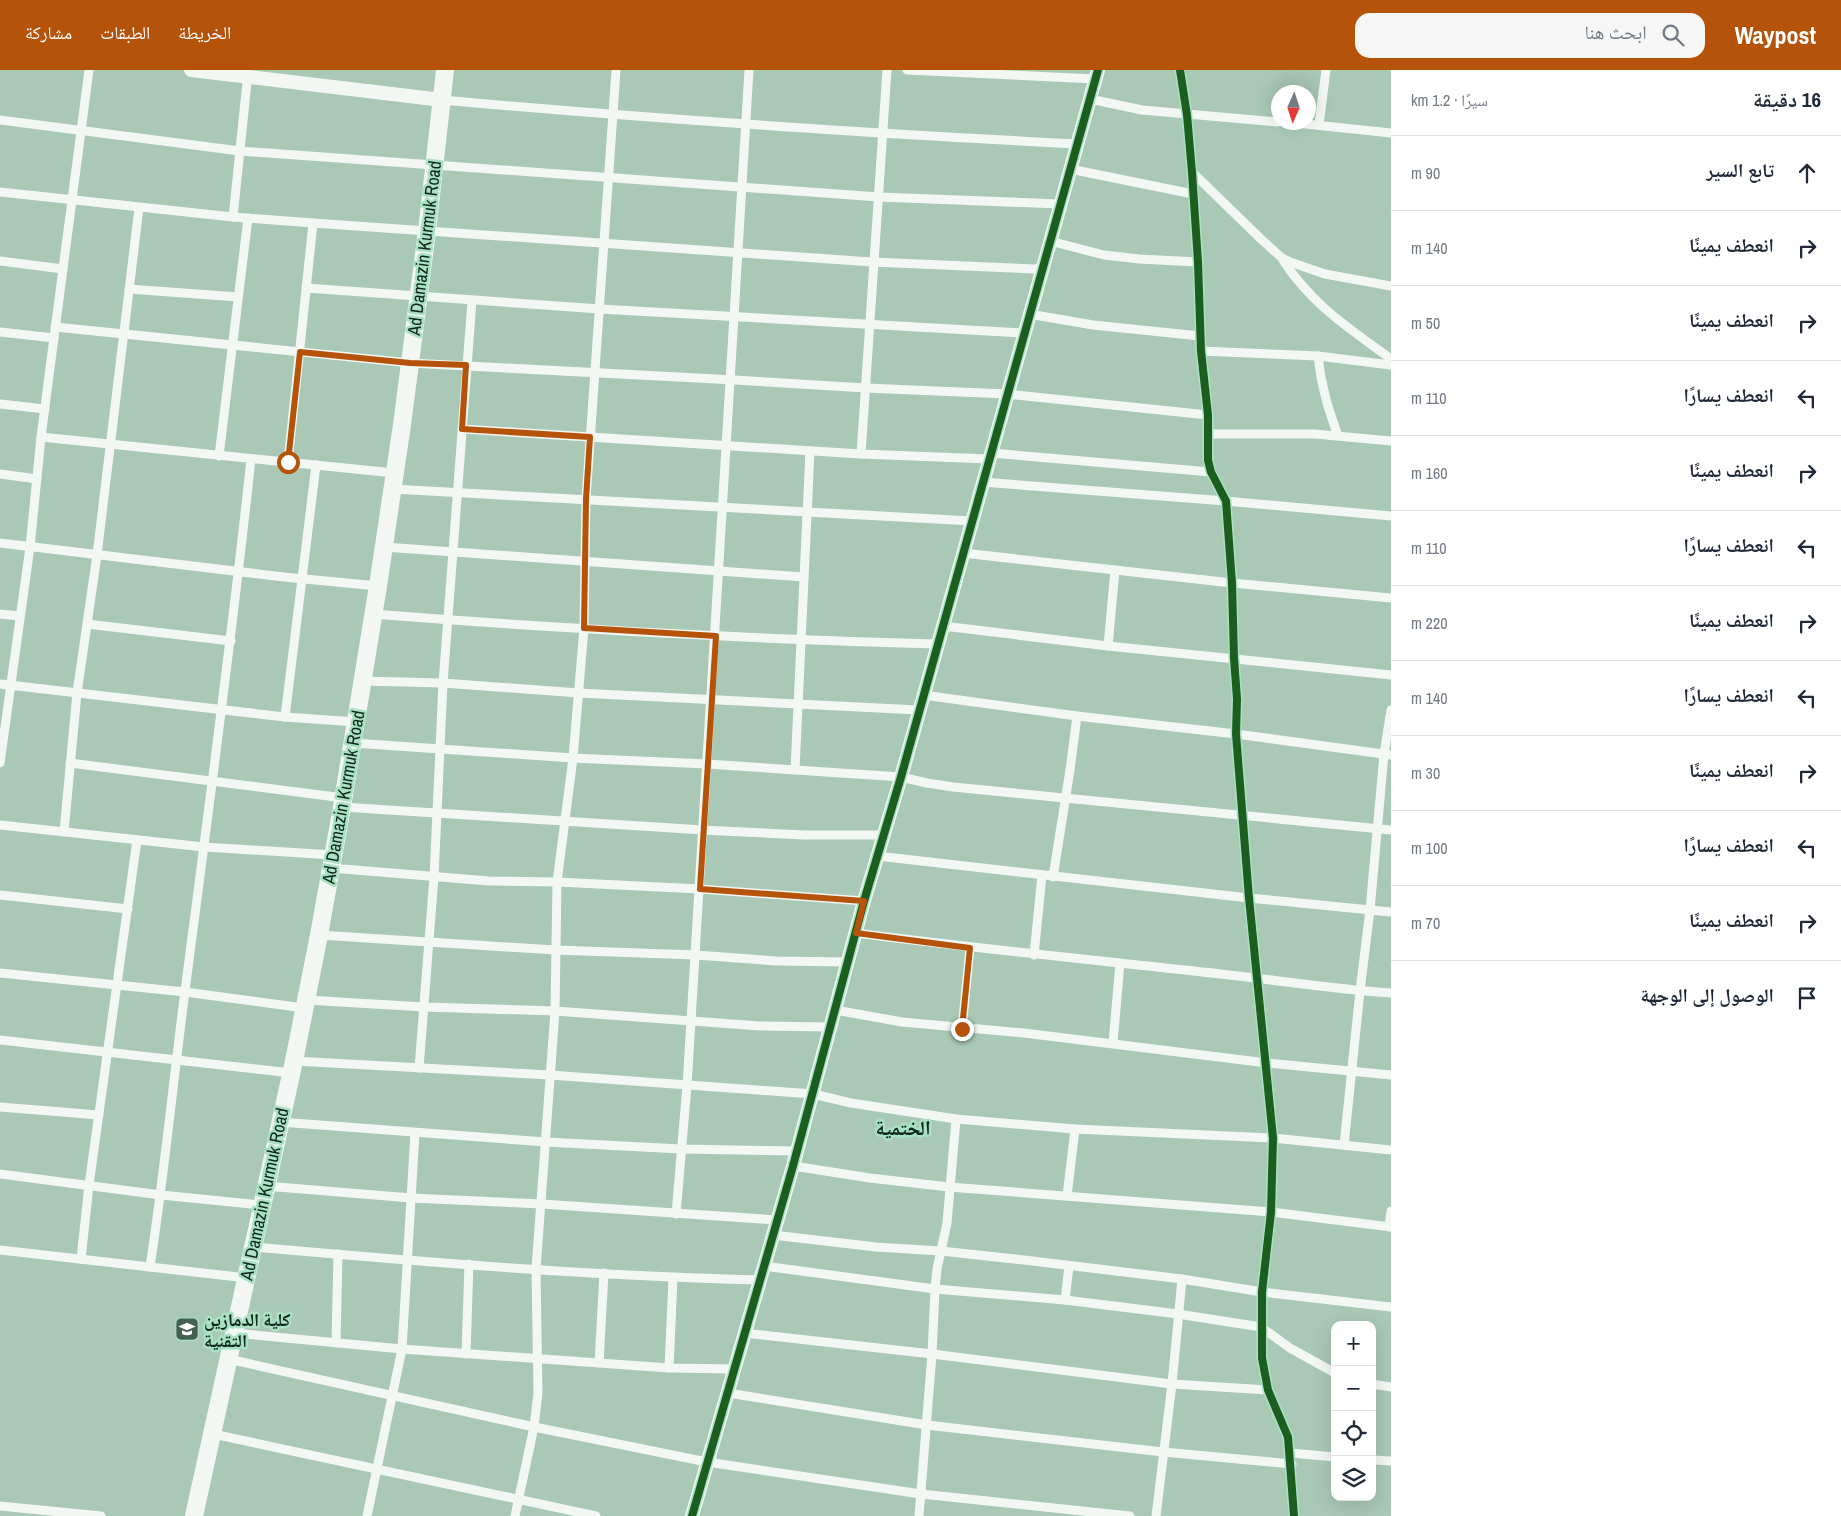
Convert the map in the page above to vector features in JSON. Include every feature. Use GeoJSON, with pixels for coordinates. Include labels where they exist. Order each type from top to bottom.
{"type":"FeatureCollection","features":[{"type":"Feature","properties":{"kind":"highway","name":"Ad Damazin Kurmuk Road"},"geometry":{"type":"LineString","coordinates":[[194,1516],[292,1067],[319,935],[343,802],[374,614],[410,363],[445,70]]}},
{"type":"Feature","properties":{"kind":"street"},"geometry":{"type":"LineString","coordinates":[[0,763],[30,547],[41,437],[89,70]]}},
{"type":"Feature","properties":{"kind":"street"},"geometry":{"type":"LineString","coordinates":[[191,70],[248,73],[442,100],[614,115],[883,134],[1077,144]]}},
{"type":"Feature","properties":{"kind":"street"},"geometry":{"type":"LineString","coordinates":[[515,1516],[534,1427],[538,1393],[536,1269],[555,1011],[557,882],[573,758],[584,628],[586,499],[616,70]]}},
{"type":"Feature","properties":{"kind":"street"},"geometry":{"type":"LineString","coordinates":[[676,1214],[696,955],[750,70]]}},
{"type":"Feature","properties":{"kind":"street"},"geometry":{"type":"LineString","coordinates":[[862,454],[887,70]]}},
{"type":"Feature","properties":{"kind":"street"},"geometry":{"type":"LineString","coordinates":[[692,1516],[798,1151],[882,835],[938,644],[1097,75],[907,70]]}},
{"type":"Feature","properties":{"kind":"street"},"geometry":{"type":"LineString","coordinates":[[1180,70],[1187,115],[1194,194],[1200,336],[1208,415],[1208,460],[1211,472],[1226,501],[1232,583],[1237,699],[1236,734],[1242,816],[1256,978],[1273,1138],[1271,1212],[1262,1292],[1262,1358],[1268,1390],[1286,1430],[1292,1464],[1294,1516]]}},
{"type":"Feature","properties":{"kind":"street"},"geometry":{"type":"LineString","coordinates":[[1319,125],[1326,70]]}},
{"type":"Feature","properties":{"kind":"street"},"geometry":{"type":"LineString","coordinates":[[233,217],[248,73]]}},
{"type":"Feature","properties":{"kind":"street"},"geometry":{"type":"LineString","coordinates":[[1090,99],[1142,110],[1271,121]]}},
{"type":"Feature","properties":{"kind":"street"},"geometry":{"type":"LineString","coordinates":[[0,120],[240,151],[878,197],[1060,204]]}},
{"type":"Feature","properties":{"kind":"street"},"geometry":{"type":"LineString","coordinates":[[1316,125],[1391,133]]}},
{"type":"Feature","properties":{"kind":"street"},"geometry":{"type":"LineString","coordinates":[[1070,169],[1194,194]]}},
{"type":"Feature","properties":{"kind":"street"},"geometry":{"type":"LineString","coordinates":[[1192,172],[1282,258],[1294,277],[1330,314],[1391,359]]}},
{"type":"Feature","properties":{"kind":"street"},"geometry":{"type":"LineString","coordinates":[[0,192],[139,208],[313,223],[874,262],[1035,269],[1043,266]]}},
{"type":"Feature","properties":{"kind":"street"},"geometry":{"type":"LineString","coordinates":[[64,832],[77,693],[97,555],[139,208]]}},
{"type":"Feature","properties":{"kind":"street"},"geometry":{"type":"LineString","coordinates":[[219,456],[248,218]]}},
{"type":"Feature","properties":{"kind":"street"},"geometry":{"type":"LineString","coordinates":[[288,462],[313,223]]}},
{"type":"Feature","properties":{"kind":"street"},"geometry":{"type":"LineString","coordinates":[[1050,241],[1104,255],[1198,262]]}},
{"type":"Feature","properties":{"kind":"street"},"geometry":{"type":"LineString","coordinates":[[1282,258],[1308,270],[1391,286]]}},
{"type":"Feature","properties":{"kind":"street"},"geometry":{"type":"LineString","coordinates":[[0,261],[63,269]]}},
{"type":"Feature","properties":{"kind":"street"},"geometry":{"type":"LineString","coordinates":[[306,288],[472,301],[1024,333]]}},
{"type":"Feature","properties":{"kind":"street"},"geometry":{"type":"LineString","coordinates":[[129,289],[238,297]]}},
{"type":"Feature","properties":{"kind":"street"},"geometry":{"type":"LineString","coordinates":[[419,1068],[434,877],[443,683],[472,301]]}},
{"type":"Feature","properties":{"kind":"street"},"geometry":{"type":"LineString","coordinates":[[1029,314],[1093,325],[1200,336]]}},
{"type":"Feature","properties":{"kind":"street"},"geometry":{"type":"LineString","coordinates":[[55,328],[410,363],[1007,394],[1208,415]]}},
{"type":"Feature","properties":{"kind":"street"},"geometry":{"type":"LineString","coordinates":[[0,332],[54,338]]}},
{"type":"Feature","properties":{"kind":"street"},"geometry":{"type":"LineString","coordinates":[[1201,351],[1318,356],[1391,365]]}},
{"type":"Feature","properties":{"kind":"street"},"geometry":{"type":"LineString","coordinates":[[1318,356],[1322,390],[1338,436]]}},
{"type":"Feature","properties":{"kind":"street"},"geometry":{"type":"LineString","coordinates":[[0,404],[45,409]]}},
{"type":"Feature","properties":{"kind":"street"},"geometry":{"type":"LineString","coordinates":[[462,429],[862,454],[990,456],[1211,472]]}},
{"type":"Feature","properties":{"kind":"street"},"geometry":{"type":"LineString","coordinates":[[1208,434],[1315,434],[1391,441]]}},
{"type":"Feature","properties":{"kind":"street"},"geometry":{"type":"LineString","coordinates":[[41,437],[316,465],[458,492],[807,514],[972,521]]}},
{"type":"Feature","properties":{"kind":"street"},"geometry":{"type":"LineString","coordinates":[[795,770],[810,451]]}},
{"type":"Feature","properties":{"kind":"street"},"geometry":{"type":"LineString","coordinates":[[150,1268],[223,709],[251,459]]}},
{"type":"Feature","properties":{"kind":"street"},"geometry":{"type":"LineString","coordinates":[[285,717],[316,465]]}},
{"type":"Feature","properties":{"kind":"street"},"geometry":{"type":"LineString","coordinates":[[0,474],[37,479]]}},
{"type":"Feature","properties":{"kind":"street"},"geometry":{"type":"LineString","coordinates":[[982,482],[1391,516]]}},
{"type":"Feature","properties":{"kind":"street"},"geometry":{"type":"LineString","coordinates":[[0,543],[302,579],[378,586]]}},
{"type":"Feature","properties":{"kind":"street"},"geometry":{"type":"LineString","coordinates":[[384,547],[804,577]]}},
{"type":"Feature","properties":{"kind":"street"},"geometry":{"type":"LineString","coordinates":[[963,553],[1232,583],[1391,598]]}},
{"type":"Feature","properties":{"kind":"street"},"geometry":{"type":"LineString","coordinates":[[1108,646],[1115,570]]}},
{"type":"Feature","properties":{"kind":"street"},"geometry":{"type":"LineString","coordinates":[[0,614],[19,616]]}},
{"type":"Feature","properties":{"kind":"street"},"geometry":{"type":"LineString","coordinates":[[374,614],[716,636],[938,644]]}},
{"type":"Feature","properties":{"kind":"street"},"geometry":{"type":"LineString","coordinates":[[87,624],[231,641]]}},
{"type":"Feature","properties":{"kind":"street"},"geometry":{"type":"LineString","coordinates":[[943,626],[1108,646],[1391,675]]}},
{"type":"Feature","properties":{"kind":"street"},"geometry":{"type":"LineString","coordinates":[[362,681],[443,683],[579,693],[712,698],[919,710]]}},
{"type":"Feature","properties":{"kind":"street"},"geometry":{"type":"LineString","coordinates":[[0,684],[285,717],[356,722]]}},
{"type":"Feature","properties":{"kind":"street"},"geometry":{"type":"LineString","coordinates":[[923,694],[1077,716],[1387,754]]}},
{"type":"Feature","properties":{"kind":"street"},"geometry":{"type":"LineString","coordinates":[[1344,1145],[1391,710]]}},
{"type":"Feature","properties":{"kind":"street"},"geometry":{"type":"LineString","coordinates":[[1053,877],[1077,716]]}},
{"type":"Feature","properties":{"kind":"street"},"geometry":{"type":"LineString","coordinates":[[353,743],[900,777],[936,784],[1065,798],[1391,830]]}},
{"type":"Feature","properties":{"kind":"street"},"geometry":{"type":"LineString","coordinates":[[70,763],[343,802],[436,813],[703,830],[805,835],[882,835]]}},
{"type":"Feature","properties":{"kind":"street"},"geometry":{"type":"LineString","coordinates":[[0,825],[332,862],[434,877],[489,881],[557,882],[700,889],[864,901]]}},
{"type":"Feature","properties":{"kind":"street"},"geometry":{"type":"LineString","coordinates":[[81,1260],[89,1186],[137,840]]}},
{"type":"Feature","properties":{"kind":"street"},"geometry":{"type":"LineString","coordinates":[[877,856],[1053,877],[1391,912]]}},
{"type":"Feature","properties":{"kind":"street"},"geometry":{"type":"LineString","coordinates":[[1034,955],[1042,875]]}},
{"type":"Feature","properties":{"kind":"street"},"geometry":{"type":"LineString","coordinates":[[0,895],[128,909]]}},
{"type":"Feature","properties":{"kind":"street"},"geometry":{"type":"LineString","coordinates":[[856,933],[970,948],[1391,993]]}},
{"type":"Feature","properties":{"kind":"street"},"geometry":{"type":"LineString","coordinates":[[319,935],[555,950],[696,955],[777,961],[848,962]]}},
{"type":"Feature","properties":{"kind":"street"},"geometry":{"type":"LineString","coordinates":[[962,1029],[970,948]]}},
{"type":"Feature","properties":{"kind":"street"},"geometry":{"type":"LineString","coordinates":[[1113,1043],[1120,963]]}},
{"type":"Feature","properties":{"kind":"street"},"geometry":{"type":"LineString","coordinates":[[0,973],[305,1004],[555,1011],[760,1026],[831,1027]]}},
{"type":"Feature","properties":{"kind":"street"},"geometry":{"type":"LineString","coordinates":[[835,1010],[902,1022],[962,1029],[1024,1033],[1266,1063],[1391,1075]]}},
{"type":"Feature","properties":{"kind":"street"},"geometry":{"type":"LineString","coordinates":[[0,1040],[176,1060],[292,1067],[419,1068],[550,1075],[813,1094],[851,1103],[956,1120],[1075,1129],[1273,1138],[1391,1150]]}},
{"type":"Feature","properties":{"kind":"street"},"geometry":{"type":"LineString","coordinates":[[0,1107],[99,1115]]}},
{"type":"Feature","properties":{"kind":"street"},"geometry":{"type":"LineString","coordinates":[[919,1516],[927,1425],[935,1289],[937,1269],[947,1223],[956,1120]]}},
{"type":"Feature","properties":{"kind":"street"},"geometry":{"type":"LineString","coordinates":[[280,1122],[546,1142],[681,1149],[798,1151]]}},
{"type":"Feature","properties":{"kind":"street"},"geometry":{"type":"LineString","coordinates":[[1067,1196],[1075,1129]]}},
{"type":"Feature","properties":{"kind":"street"},"geometry":{"type":"LineString","coordinates":[[367,1516],[402,1350],[415,1133]]}},
{"type":"Feature","properties":{"kind":"street"},"geometry":{"type":"LineString","coordinates":[[793,1166],[870,1178],[949,1187],[1271,1212],[1390,1227],[1391,1211]]}},
{"type":"Feature","properties":{"kind":"street"},"geometry":{"type":"LineString","coordinates":[[0,1174],[161,1195],[262,1205]]}},
{"type":"Feature","properties":{"kind":"street"},"geometry":{"type":"LineString","coordinates":[[266,1186],[411,1198],[542,1204],[778,1220]]}},
{"type":"Feature","properties":{"kind":"street"},"geometry":{"type":"LineString","coordinates":[[773,1235],[876,1247],[941,1251],[1182,1279],[1262,1292],[1391,1308]]}},
{"type":"Feature","properties":{"kind":"street"},"geometry":{"type":"LineString","coordinates":[[253,1247],[408,1260],[673,1278],[760,1280]]}},
{"type":"Feature","properties":{"kind":"street"},"geometry":{"type":"LineString","coordinates":[[0,1250],[247,1278]]}},
{"type":"Feature","properties":{"kind":"street"},"geometry":{"type":"LineString","coordinates":[[336,1343],[338,1254]]}},
{"type":"Feature","properties":{"kind":"street"},"geometry":{"type":"LineString","coordinates":[[466,1354],[469,1264]]}},
{"type":"Feature","properties":{"kind":"street"},"geometry":{"type":"LineString","coordinates":[[764,1266],[935,1289],[1065,1300],[1178,1314],[1261,1327],[1290,1348],[1331,1371]]}},
{"type":"Feature","properties":{"kind":"street"},"geometry":{"type":"LineString","coordinates":[[1065,1300],[1068,1266]]}},
{"type":"Feature","properties":{"kind":"street"},"geometry":{"type":"LineString","coordinates":[[599,1363],[604,1273]]}},
{"type":"Feature","properties":{"kind":"street"},"geometry":{"type":"LineString","coordinates":[[669,1368],[673,1278]]}},
{"type":"Feature","properties":{"kind":"street"},"geometry":{"type":"LineString","coordinates":[[1156,1516],[1172,1384],[1182,1279]]}},
{"type":"Feature","properties":{"kind":"street"},"geometry":{"type":"LineString","coordinates":[[234,1333],[402,1350],[669,1368],[734,1369]]}},
{"type":"Feature","properties":{"kind":"street"},"geometry":{"type":"LineString","coordinates":[[744,1333],[1172,1384],[1268,1390]]}},
{"type":"Feature","properties":{"kind":"street"},"geometry":{"type":"LineString","coordinates":[[228,1359],[534,1427],[707,1462],[921,1494],[1130,1516]]}},
{"type":"Feature","properties":{"kind":"street"},"geometry":{"type":"LineString","coordinates":[[1376,1385],[1391,1387]]}},
{"type":"Feature","properties":{"kind":"street"},"geometry":{"type":"LineString","coordinates":[[728,1393],[927,1425],[1163,1452],[1292,1464]]}},
{"type":"Feature","properties":{"kind":"street"},"geometry":{"type":"LineString","coordinates":[[213,1434],[596,1516]]}},
{"type":"Feature","properties":{"kind":"street"},"geometry":{"type":"LineString","coordinates":[[1290,1453],[1331,1457]]}},
{"type":"Feature","properties":{"kind":"street"},"geometry":{"type":"LineString","coordinates":[[1376,1460],[1391,1461]]}},
{"type":"Feature","properties":{"kind":"street"},"geometry":{"type":"LineString","coordinates":[[0,1506],[29,1513],[101,1516]]}},
{"type":"Feature","properties":{"kind":"cycle path"},"geometry":{"type":"LineString","coordinates":[[692,1516],[793,1166],[864,901],[901,777],[1098,70]]}},
{"type":"Feature","properties":{"kind":"cycle path"},"geometry":{"type":"LineString","coordinates":[[1180,70],[1187,115],[1192,172],[1201,351],[1208,415],[1208,460],[1211,472],[1226,501],[1237,699],[1236,734],[1249,898],[1273,1138],[1271,1212],[1262,1292],[1262,1358],[1268,1390],[1288,1437],[1294,1516]]}},
{"type":"Feature","properties":{"kind":"place","name":"كلية الدمازين التقنية"},"geometry":{"type":"Point","coordinates":[187,1329]}},
{"type":"Feature","properties":{"kind":"district","name":"الختمية"},"geometry":{"type":"Point","coordinates":[903,1127]}},
{"type":"Feature","properties":{"kind":"route"},"geometry":{"type":"LineString","coordinates":[[288,462],[300,352],[410,363],[466,365],[462,429],[590,437],[586,499],[584,628],[716,636],[700,889],[864,901],[856,933],[970,948],[962,1029]]}}]}
